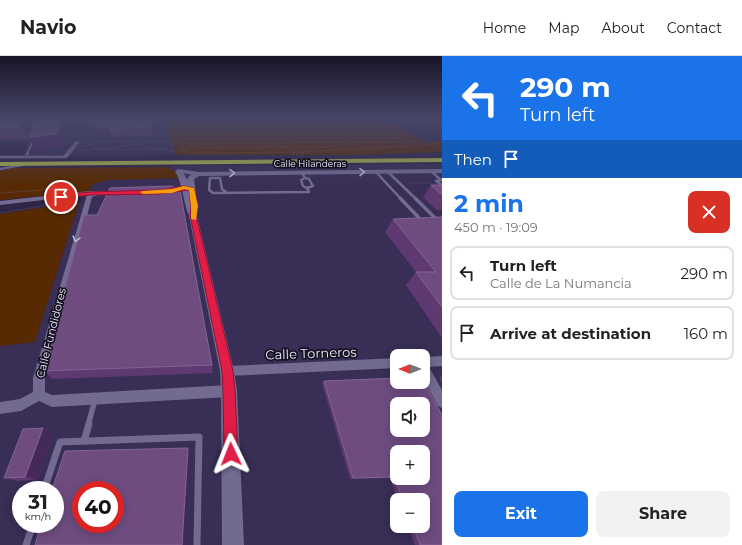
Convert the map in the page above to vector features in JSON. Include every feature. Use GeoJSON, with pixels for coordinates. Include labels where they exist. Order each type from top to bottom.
{"type":"FeatureCollection","features":[{"type":"Feature","properties":{"kind":"highway"},"geometry":{"type":"LineString","coordinates":[[353,157],[442,153]]}},
{"type":"Feature","properties":{"kind":"highway"},"geometry":{"type":"LineString","coordinates":[[1,158],[114,159],[442,156]]}},
{"type":"Feature","properties":{"kind":"highway"},"geometry":{"type":"LineString","coordinates":[[65,157],[105,157],[114,159]]}},
{"type":"Feature","properties":{"kind":"highway"},"geometry":{"type":"LineString","coordinates":[[0,164],[152,164],[442,160]]}},
{"type":"Feature","properties":{"kind":"highway"},"geometry":{"type":"LineString","coordinates":[[152,164],[168,166],[179,171]]}},
{"type":"Feature","properties":{"kind":"street"},"geometry":{"type":"LineString","coordinates":[[65,157],[78,142]]}},
{"type":"Feature","properties":{"kind":"street"},"geometry":{"type":"LineString","coordinates":[[179,171],[182,176],[189,207],[193,215],[227,371],[229,391],[233,545]]}},
{"type":"Feature","properties":{"kind":"street","name":"Calle Hilanderas"},"geometry":{"type":"LineString","coordinates":[[179,171],[200,174],[303,175],[442,171]]}},
{"type":"Feature","properties":{"kind":"street"},"geometry":{"type":"LineString","coordinates":[[184,188],[191,178],[200,174]]}},
{"type":"Feature","properties":{"kind":"street"},"geometry":{"type":"LineString","coordinates":[[61,197],[96,193],[128,193]]}},
{"type":"Feature","properties":{"kind":"street"},"geometry":{"type":"LineString","coordinates":[[0,203],[73,196],[85,200],[89,196],[96,193]]}},
{"type":"Feature","properties":{"kind":"street","name":"Calle Fundidores"},"geometry":{"type":"LineString","coordinates":[[39,395],[39,378],[85,200]]}},
{"type":"Feature","properties":{"kind":"street"},"geometry":{"type":"LineString","coordinates":[[430,362],[442,362]]}},
{"type":"Feature","properties":{"kind":"street","name":"Calle Torneros"},"geometry":{"type":"LineString","coordinates":[[227,371],[390,363]]}},
{"type":"Feature","properties":{"kind":"street"},"geometry":{"type":"LineString","coordinates":[[430,380],[442,402]]}},
{"type":"Feature","properties":{"kind":"street"},"geometry":{"type":"LineString","coordinates":[[0,408],[21,405],[39,395],[52,401],[229,391]]}},
{"type":"Feature","properties":{"kind":"lane"},"geometry":{"type":"LineString","coordinates":[[26,157],[33,141]]}},
{"type":"Feature","properties":{"kind":"lane"},"geometry":{"type":"LineString","coordinates":[[1,158],[65,157]]}},
{"type":"Feature","properties":{"kind":"lane"},"geometry":{"type":"LineString","coordinates":[[0,169],[23,164]]}},
{"type":"Feature","properties":{"kind":"lane"},"geometry":{"type":"LineString","coordinates":[[431,171],[442,180]]}},
{"type":"Feature","properties":{"kind":"lane"},"geometry":{"type":"LineString","coordinates":[[376,172],[426,226]]}},
{"type":"Feature","properties":{"kind":"lane"},"geometry":{"type":"LineString","coordinates":[[388,172],[442,225]]}},
{"type":"Feature","properties":{"kind":"lane"},"geometry":{"type":"LineString","coordinates":[[226,192],[222,189],[220,178],[210,178],[209,190],[212,192],[226,192],[309,192],[307,188],[303,186],[301,180],[303,175],[309,179],[313,186],[307,188]]}},
{"type":"Feature","properties":{"kind":"lane"},"geometry":{"type":"LineString","coordinates":[[442,180],[437,180],[438,183],[442,185]]}},
{"type":"Feature","properties":{"kind":"lane"},"geometry":{"type":"LineString","coordinates":[[84,441],[95,399]]}},
{"type":"Feature","properties":{"kind":"lane"},"geometry":{"type":"LineString","coordinates":[[47,481],[60,442],[199,437],[197,545]]}},
{"type":"Feature","properties":{"kind":"lane"},"geometry":{"type":"LineString","coordinates":[[26,545],[30,533]]}},
{"type":"Feature","properties":{"kind":"path"},"geometry":{"type":"LineString","coordinates":[[164,149],[74,150],[99,141],[134,141],[172,142],[174,152]]}},
{"type":"Feature","properties":{"kind":"path"},"geometry":{"type":"LineString","coordinates":[[134,141],[141,145]]}},
{"type":"Feature","properties":{"kind":"path"},"geometry":{"type":"LineString","coordinates":[[181,141],[187,152]]}},
{"type":"Feature","properties":{"kind":"path"},"geometry":{"type":"LineString","coordinates":[[269,141],[304,153],[427,145],[442,142]]}},
{"type":"Feature","properties":{"kind":"path"},"geometry":{"type":"LineString","coordinates":[[304,153],[323,141]]}},
{"type":"Feature","properties":{"kind":"path"},"geometry":{"type":"LineString","coordinates":[[187,143],[352,143],[426,141],[427,145]]}},
{"type":"Feature","properties":{"kind":"path"},"geometry":{"type":"LineString","coordinates":[[114,149],[125,142]]}},
{"type":"Feature","properties":{"kind":"path"},"geometry":{"type":"LineString","coordinates":[[406,142],[410,146]]}},
{"type":"Feature","properties":{"kind":"path"},"geometry":{"type":"LineString","coordinates":[[187,143],[195,148]]}},
{"type":"Feature","properties":{"kind":"path"},"geometry":{"type":"LineString","coordinates":[[184,148],[328,147],[352,143]]}},
{"type":"Feature","properties":{"kind":"path"},"geometry":{"type":"LineString","coordinates":[[88,144],[100,149]]}},
{"type":"Feature","properties":{"kind":"path"},"geometry":{"type":"LineString","coordinates":[[139,150],[141,145]]}},
{"type":"Feature","properties":{"kind":"path"},"geometry":{"type":"LineString","coordinates":[[120,146],[141,145],[163,148],[174,152],[299,152]]}},
{"type":"Feature","properties":{"kind":"path"},"geometry":{"type":"LineString","coordinates":[[400,183],[438,183]]}},
{"type":"Feature","properties":{"kind":"path"},"geometry":{"type":"LineString","coordinates":[[0,193],[72,188]]}},
{"type":"Feature","properties":{"kind":"path"},"geometry":{"type":"LineString","coordinates":[[0,213],[85,200]]}},
{"type":"Feature","properties":{"kind":"shaded area"},"geometry":{"type":"Polygon","coordinates":[[[171,141],[174,155],[21,156],[23,155],[29,142],[0,142],[171,141]]]}},
{"type":"Feature","properties":{"kind":"shaded area"},"geometry":{"type":"Polygon","coordinates":[[[171,141],[442,141],[442,152],[357,155],[176,155],[171,141]]]}},
{"type":"Feature","properties":{"kind":"shaded area"},"geometry":{"type":"Polygon","coordinates":[[[442,164],[442,545],[0,545],[0,346],[35,342],[79,202],[93,184],[107,180],[177,179],[176,172],[169,168],[174,166],[442,164]]]}},
{"type":"Feature","properties":{"kind":"shaded area"},"geometry":{"type":"Polygon","coordinates":[[[163,167],[172,170],[176,173],[178,178],[107,180],[93,184],[89,191],[0,200],[0,171],[14,168],[163,167]]]}},
{"type":"Feature","properties":{"kind":"shaded area"},"geometry":{"type":"Polygon","coordinates":[[[79,202],[35,342],[0,346],[0,214],[46,207],[64,206],[79,202]]]}},
{"type":"Feature","properties":{"kind":"building"},"geometry":{"type":"Polygon","coordinates":[[[431,185],[442,185],[442,195],[431,185]]]}},
{"type":"Feature","properties":{"kind":"building"},"geometry":{"type":"Polygon","coordinates":[[[171,186],[180,190],[212,365],[43,371],[84,215],[97,215],[110,188],[171,186]]]}},
{"type":"Feature","properties":{"kind":"building"},"geometry":{"type":"Polygon","coordinates":[[[442,217],[442,307],[416,272],[436,272],[393,219],[442,217]]]}},
{"type":"Feature","properties":{"kind":"building"},"geometry":{"type":"Polygon","coordinates":[[[390,378],[390,389],[428,389],[442,415],[442,545],[420,545],[416,533],[430,533],[430,493],[400,493],[397,485],[430,485],[430,445],[390,445],[390,477],[353,478],[324,381],[390,378]]]}},
{"type":"Feature","properties":{"kind":"building"},"geometry":{"type":"Polygon","coordinates":[[[43,428],[25,477],[4,478],[23,429],[43,428]]]}},
{"type":"Feature","properties":{"kind":"building"},"geometry":{"type":"Polygon","coordinates":[[[188,448],[182,545],[35,545],[38,533],[64,533],[64,481],[55,481],[65,451],[188,448]]]}},
{"type":"Feature","properties":{"kind":"slow traffic"},"geometry":{"type":"LineString","coordinates":[[143,192],[172,191],[190,187],[194,206],[194,219]]}},
{"type":"Feature","properties":{"kind":"route"},"geometry":{"type":"LineString","coordinates":[[61,197],[89,193],[159,192],[191,188],[194,206],[193,215],[227,371],[231,454]]}}]}
